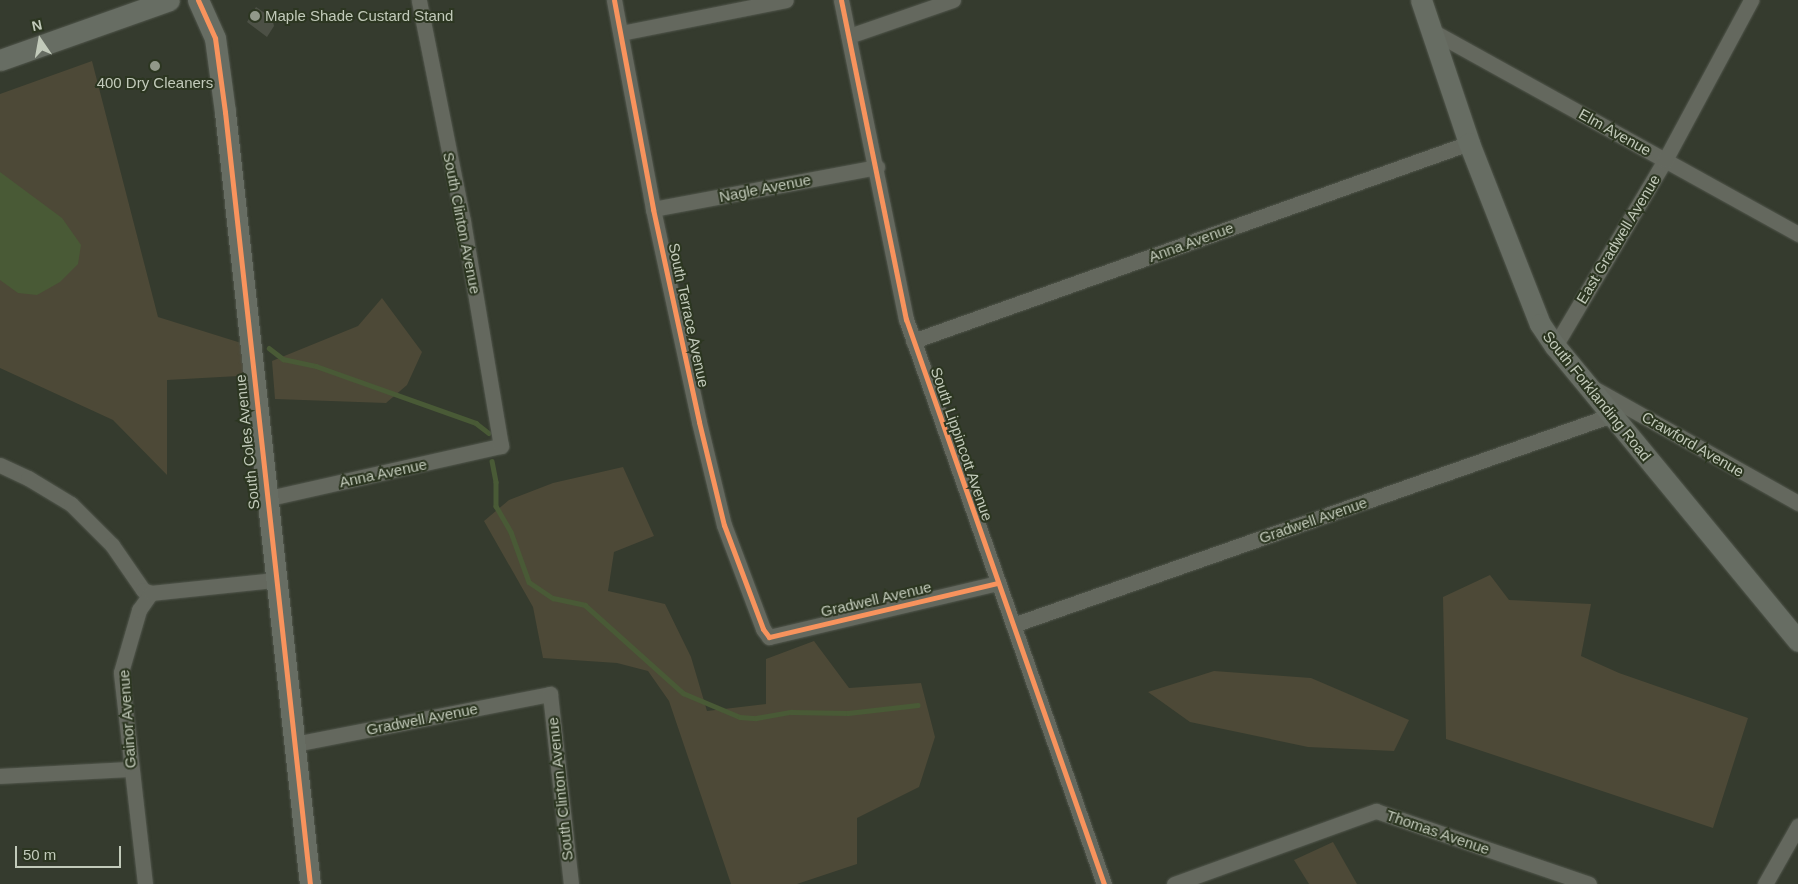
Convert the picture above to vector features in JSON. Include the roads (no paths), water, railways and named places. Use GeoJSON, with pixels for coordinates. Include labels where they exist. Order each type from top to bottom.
{"type":"FeatureCollection","features":[{"type":"Feature","properties":{"kind":"street"},"geometry":{"type":"LineString","coordinates":[[0,60],[169,0]]}},
{"type":"Feature","properties":{"kind":"street","name":"South Coles Avenue"},"geometry":{"type":"LineString","coordinates":[[198,0],[215,38],[225,112],[265,499],[310,884]]}},
{"type":"Feature","properties":{"kind":"street","name":"South Clinton Avenue"},"geometry":{"type":"LineString","coordinates":[[419,0],[464,221],[500,446]]}},
{"type":"Feature","properties":{"kind":"street","name":"South Terrace Avenue"},"geometry":{"type":"LineString","coordinates":[[614,0],[654,209],[724,525],[763,629]]}},
{"type":"Feature","properties":{"kind":"street"},"geometry":{"type":"LineString","coordinates":[[621,33],[786,0]]}},
{"type":"Feature","properties":{"kind":"street","name":"South Lippincott Avenue"},"geometry":{"type":"LineString","coordinates":[[841,0],[877,167],[894,266],[913,341],[1104,884]]}},
{"type":"Feature","properties":{"kind":"street"},"geometry":{"type":"LineString","coordinates":[[849,36],[953,0]]}},
{"type":"Feature","properties":{"kind":"street","name":"South Forklanding Road"},"geometry":{"type":"LineString","coordinates":[[1421,0],[1469,143],[1530,302],[1555,346],[1798,641]]}},
{"type":"Feature","properties":{"kind":"street","name":"East Gradwell Avenue"},"geometry":{"type":"LineString","coordinates":[[1555,346],[1665,160],[1752,0]]}},
{"type":"Feature","properties":{"kind":"street","name":"Elm Avenue"},"geometry":{"type":"LineString","coordinates":[[1432,31],[1798,234]]}},
{"type":"Feature","properties":{"kind":"street","name":"Anna Avenue"},"geometry":{"type":"LineString","coordinates":[[913,341],[1469,143]]}},
{"type":"Feature","properties":{"kind":"street","name":"Nagle Avenue"},"geometry":{"type":"LineString","coordinates":[[654,209],[877,167]]}},
{"type":"Feature","properties":{"kind":"street","name":"Crawford Avenue"},"geometry":{"type":"LineString","coordinates":[[1587,385],[1798,504]]}},
{"type":"Feature","properties":{"kind":"street","name":"Gradwell Avenue"},"geometry":{"type":"LineString","coordinates":[[1013,625],[1612,415]]}},
{"type":"Feature","properties":{"kind":"street","name":"Anna Avenue"},"geometry":{"type":"LineString","coordinates":[[265,499],[500,446]]}},
{"type":"Feature","properties":{"kind":"street"},"geometry":{"type":"LineString","coordinates":[[0,465],[28,478],[71,504],[112,545],[143,590],[151,593],[275,580]]}},
{"type":"Feature","properties":{"kind":"street","name":"Gradwell Avenue"},"geometry":{"type":"LineString","coordinates":[[763,629],[769,637],[998,583]]}},
{"type":"Feature","properties":{"kind":"street","name":"Gainor Avenue"},"geometry":{"type":"LineString","coordinates":[[145,884],[121,672],[139,610],[151,593]]}},
{"type":"Feature","properties":{"kind":"street","name":"South Clinton Avenue"},"geometry":{"type":"LineString","coordinates":[[550,694],[570,884]]}},
{"type":"Feature","properties":{"kind":"street","name":"Gradwell Avenue"},"geometry":{"type":"LineString","coordinates":[[295,744],[550,694]]}},
{"type":"Feature","properties":{"kind":"street"},"geometry":{"type":"LineString","coordinates":[[0,776],[131,769]]}},
{"type":"Feature","properties":{"kind":"street","name":"Thomas Avenue"},"geometry":{"type":"LineString","coordinates":[[1174,884],[1376,811],[1588,884]]}},
{"type":"Feature","properties":{"kind":"street"},"geometry":{"type":"LineString","coordinates":[[1764,884],[1798,826]]}},
{"type":"Feature","properties":{"kind":"waterway"},"geometry":{"type":"LineString","coordinates":[[269,348],[283,359],[316,366],[476,423],[489,433]]}},
{"type":"Feature","properties":{"kind":"waterway"},"geometry":{"type":"LineString","coordinates":[[492,461],[496,482],[496,506],[511,532],[529,582],[553,598],[585,605],[683,693],[740,717],[756,718],[791,712],[848,713],[918,705]]}},
{"type":"Feature","properties":{"kind":"place","name":"Maple Shade Custard Stand"},"geometry":{"type":"Point","coordinates":[255,16]}},
{"type":"Feature","properties":{"kind":"place","name":"400 Dry Cleaners"},"geometry":{"type":"Point","coordinates":[155,66]}}]}
